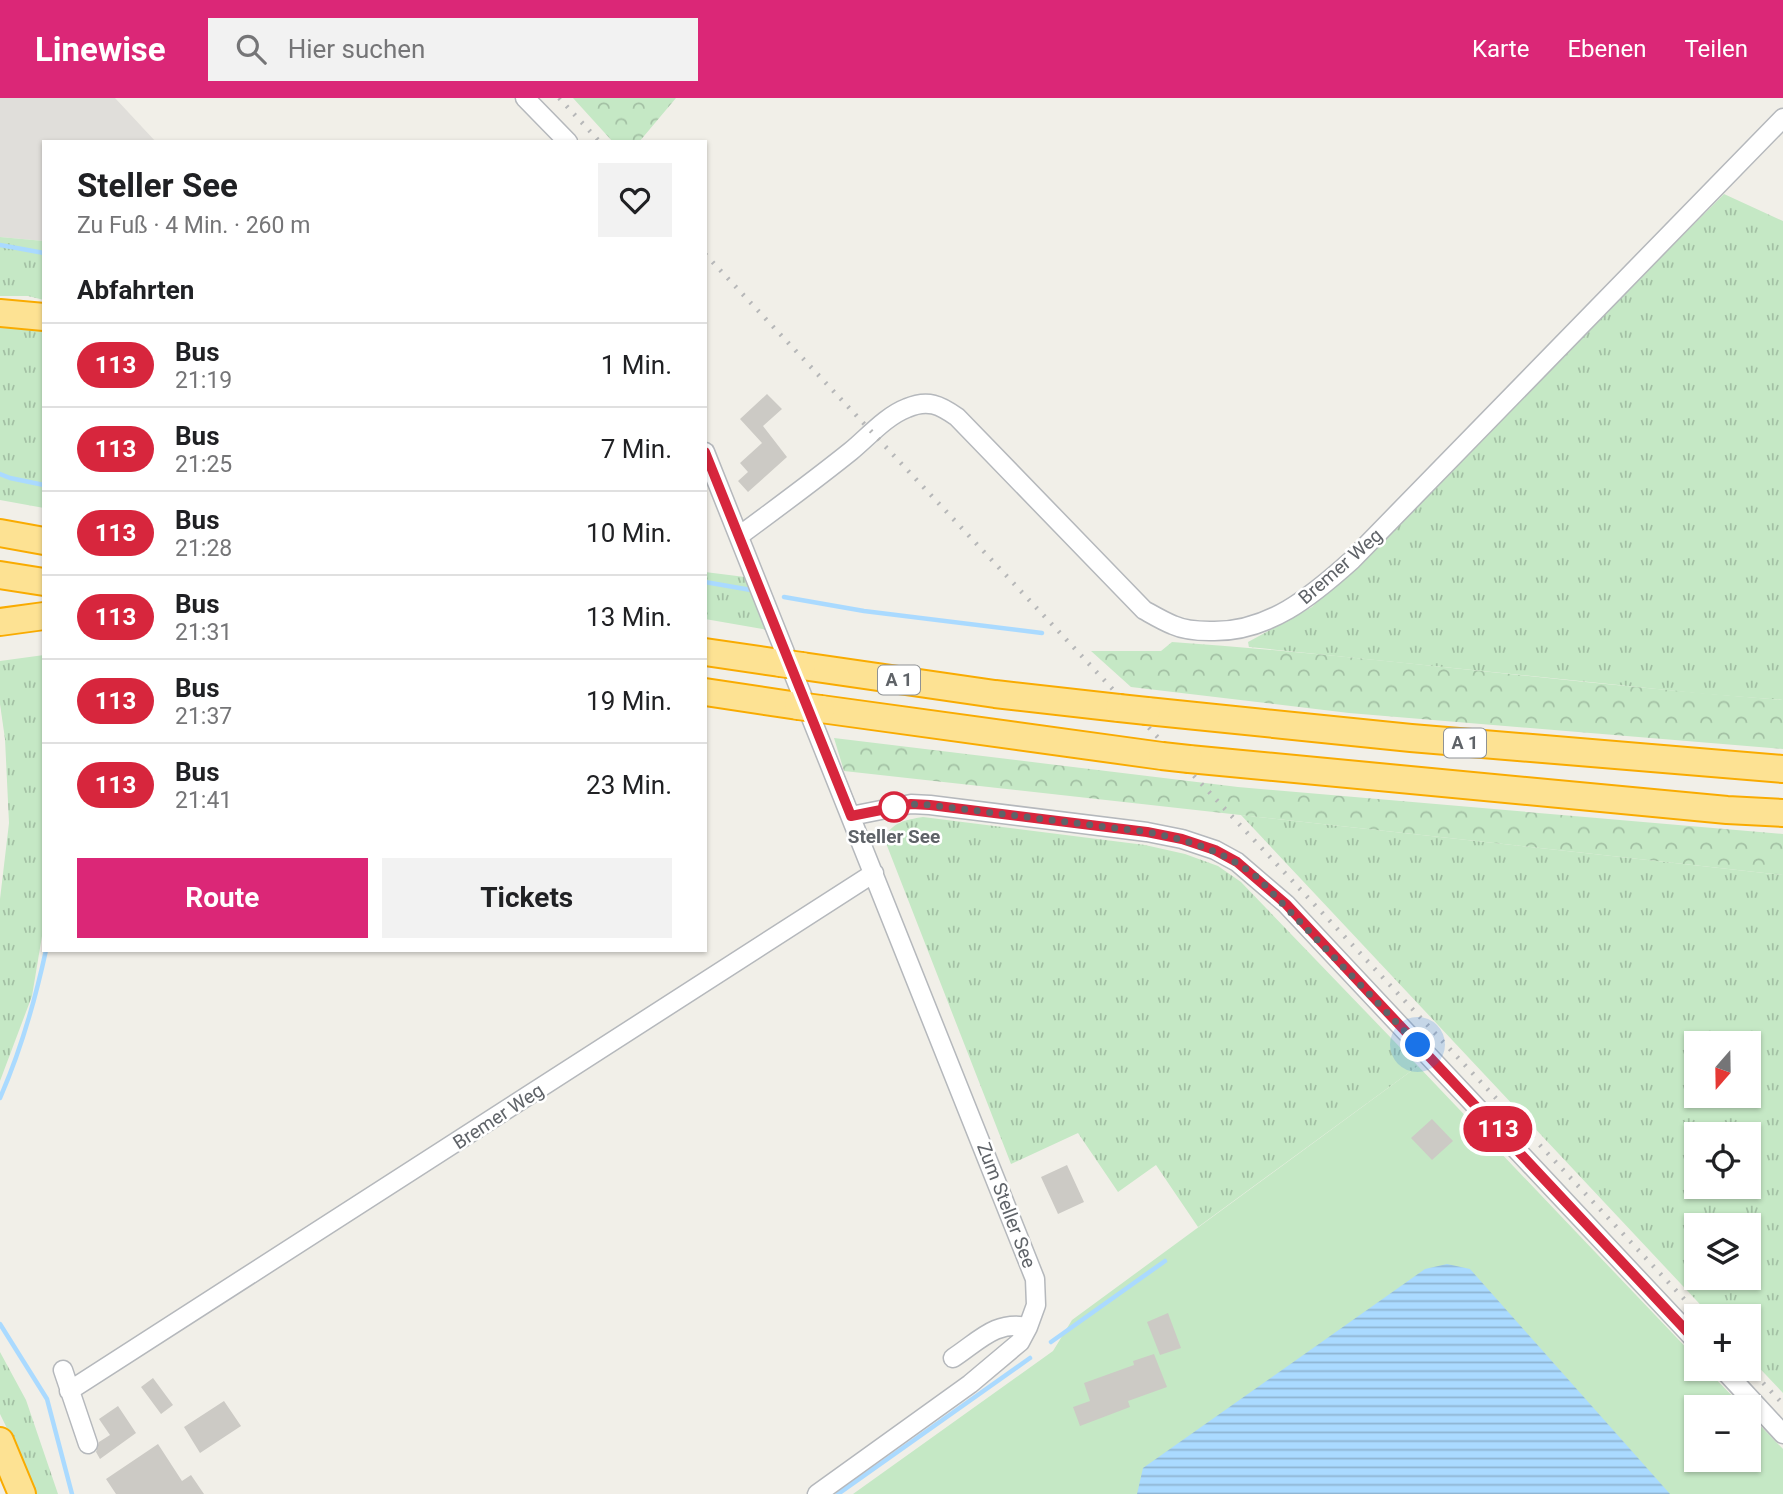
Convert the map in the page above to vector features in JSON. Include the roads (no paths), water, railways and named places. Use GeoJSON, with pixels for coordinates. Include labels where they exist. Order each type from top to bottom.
{"type":"FeatureCollection","features":[{"type":"Feature","properties":{"kind":"highway"},"geometry":{"type":"LineString","coordinates":[[0,313],[42,317]]}},
{"type":"Feature","properties":{"kind":"highway"},"geometry":{"type":"LineString","coordinates":[[0,533],[42,541]]}},
{"type":"Feature","properties":{"kind":"highway"},"geometry":{"type":"LineString","coordinates":[[0,575],[42,582]]}},
{"type":"Feature","properties":{"kind":"highway"},"geometry":{"type":"LineString","coordinates":[[0,622],[42,616]]}},
{"type":"Feature","properties":{"kind":"highway","name":"A 1"},"geometry":{"type":"LineString","coordinates":[[707,652],[995,694],[1119,708],[1411,738],[1783,769]]}},
{"type":"Feature","properties":{"kind":"highway","name":"A 1"},"geometry":{"type":"LineString","coordinates":[[707,692],[1162,756],[1714,809],[1783,813]]}},
{"type":"Feature","properties":{"kind":"highway"},"geometry":{"type":"LineString","coordinates":[[0,1441],[22,1494]]}},
{"type":"Feature","properties":{"kind":"street"},"geometry":{"type":"LineString","coordinates":[[530,100],[566,140]]}},
{"type":"Feature","properties":{"kind":"street","name":"Bremer Weg"},"geometry":{"type":"LineString","coordinates":[[739,536],[850,452],[888,419],[906,408],[939,405],[957,417],[1144,610],[1174,626],[1195,631],[1234,631],[1267,622],[1304,599],[1352,560],[1783,118]]}},
{"type":"Feature","properties":{"kind":"street"},"geometry":{"type":"LineString","coordinates":[[707,457],[874,873]]}},
{"type":"Feature","properties":{"kind":"street"},"geometry":{"type":"LineString","coordinates":[[851,816],[911,804],[1008,814],[1182,839],[1215,850],[1237,862],[1286,904],[1684,1327]]}},
{"type":"Feature","properties":{"kind":"street","name":"Bremer Weg"},"geometry":{"type":"LineString","coordinates":[[69,1391],[874,873]]}},
{"type":"Feature","properties":{"kind":"street","name":"Zum Steller See"},"geometry":{"type":"LineString","coordinates":[[817,1494],[970,1384],[1020,1342],[1036,1305],[1032,1266],[874,873]]}},
{"type":"Feature","properties":{"kind":"street"},"geometry":{"type":"LineString","coordinates":[[953,1358],[1000,1326],[1014,1324],[1028,1327]]}},
{"type":"Feature","properties":{"kind":"street"},"geometry":{"type":"LineString","coordinates":[[63,1370],[89,1444]]}},
{"type":"Feature","properties":{"kind":"street"},"geometry":{"type":"LineString","coordinates":[[1734,1381],[1783,1434]]}},
{"type":"Feature","properties":{"kind":"water"},"geometry":{"type":"Polygon","coordinates":[[[1447,1264],[1470,1269],[1670,1494],[1137,1494],[1143,1468],[1425,1269],[1447,1264]]]}},
{"type":"Feature","properties":{"kind":"waterway"},"geometry":{"type":"LineString","coordinates":[[0,245],[42,253]]}},
{"type":"Feature","properties":{"kind":"waterway"},"geometry":{"type":"LineString","coordinates":[[0,474],[42,485]]}},
{"type":"Feature","properties":{"kind":"waterway"},"geometry":{"type":"LineString","coordinates":[[707,582],[751,590]]}},
{"type":"Feature","properties":{"kind":"waterway"},"geometry":{"type":"LineString","coordinates":[[784,597],[864,611],[1042,633]]}},
{"type":"Feature","properties":{"kind":"waterway"},"geometry":{"type":"LineString","coordinates":[[0,1098],[27,1025],[46,952]]}},
{"type":"Feature","properties":{"kind":"waterway"},"geometry":{"type":"LineString","coordinates":[[1051,1342],[1165,1261]]}},
{"type":"Feature","properties":{"kind":"waterway"},"geometry":{"type":"LineString","coordinates":[[0,1324],[47,1399],[72,1494]]}},
{"type":"Feature","properties":{"kind":"waterway"},"geometry":{"type":"LineString","coordinates":[[838,1494],[1030,1358]]}},
{"type":"Feature","properties":{"kind":"railway"},"geometry":{"type":"LineString","coordinates":[[559,98],[598,140]]}},
{"type":"Feature","properties":{"kind":"railway"},"geometry":{"type":"LineString","coordinates":[[707,256],[1689,1304]]}},
{"type":"Feature","properties":{"kind":"railway"},"geometry":{"type":"LineString","coordinates":[[1761,1381],[1783,1404]]}},
{"type":"Feature","properties":{"kind":"place","name":"Steller See"},"geometry":{"type":"Point","coordinates":[894,807]}}]}
